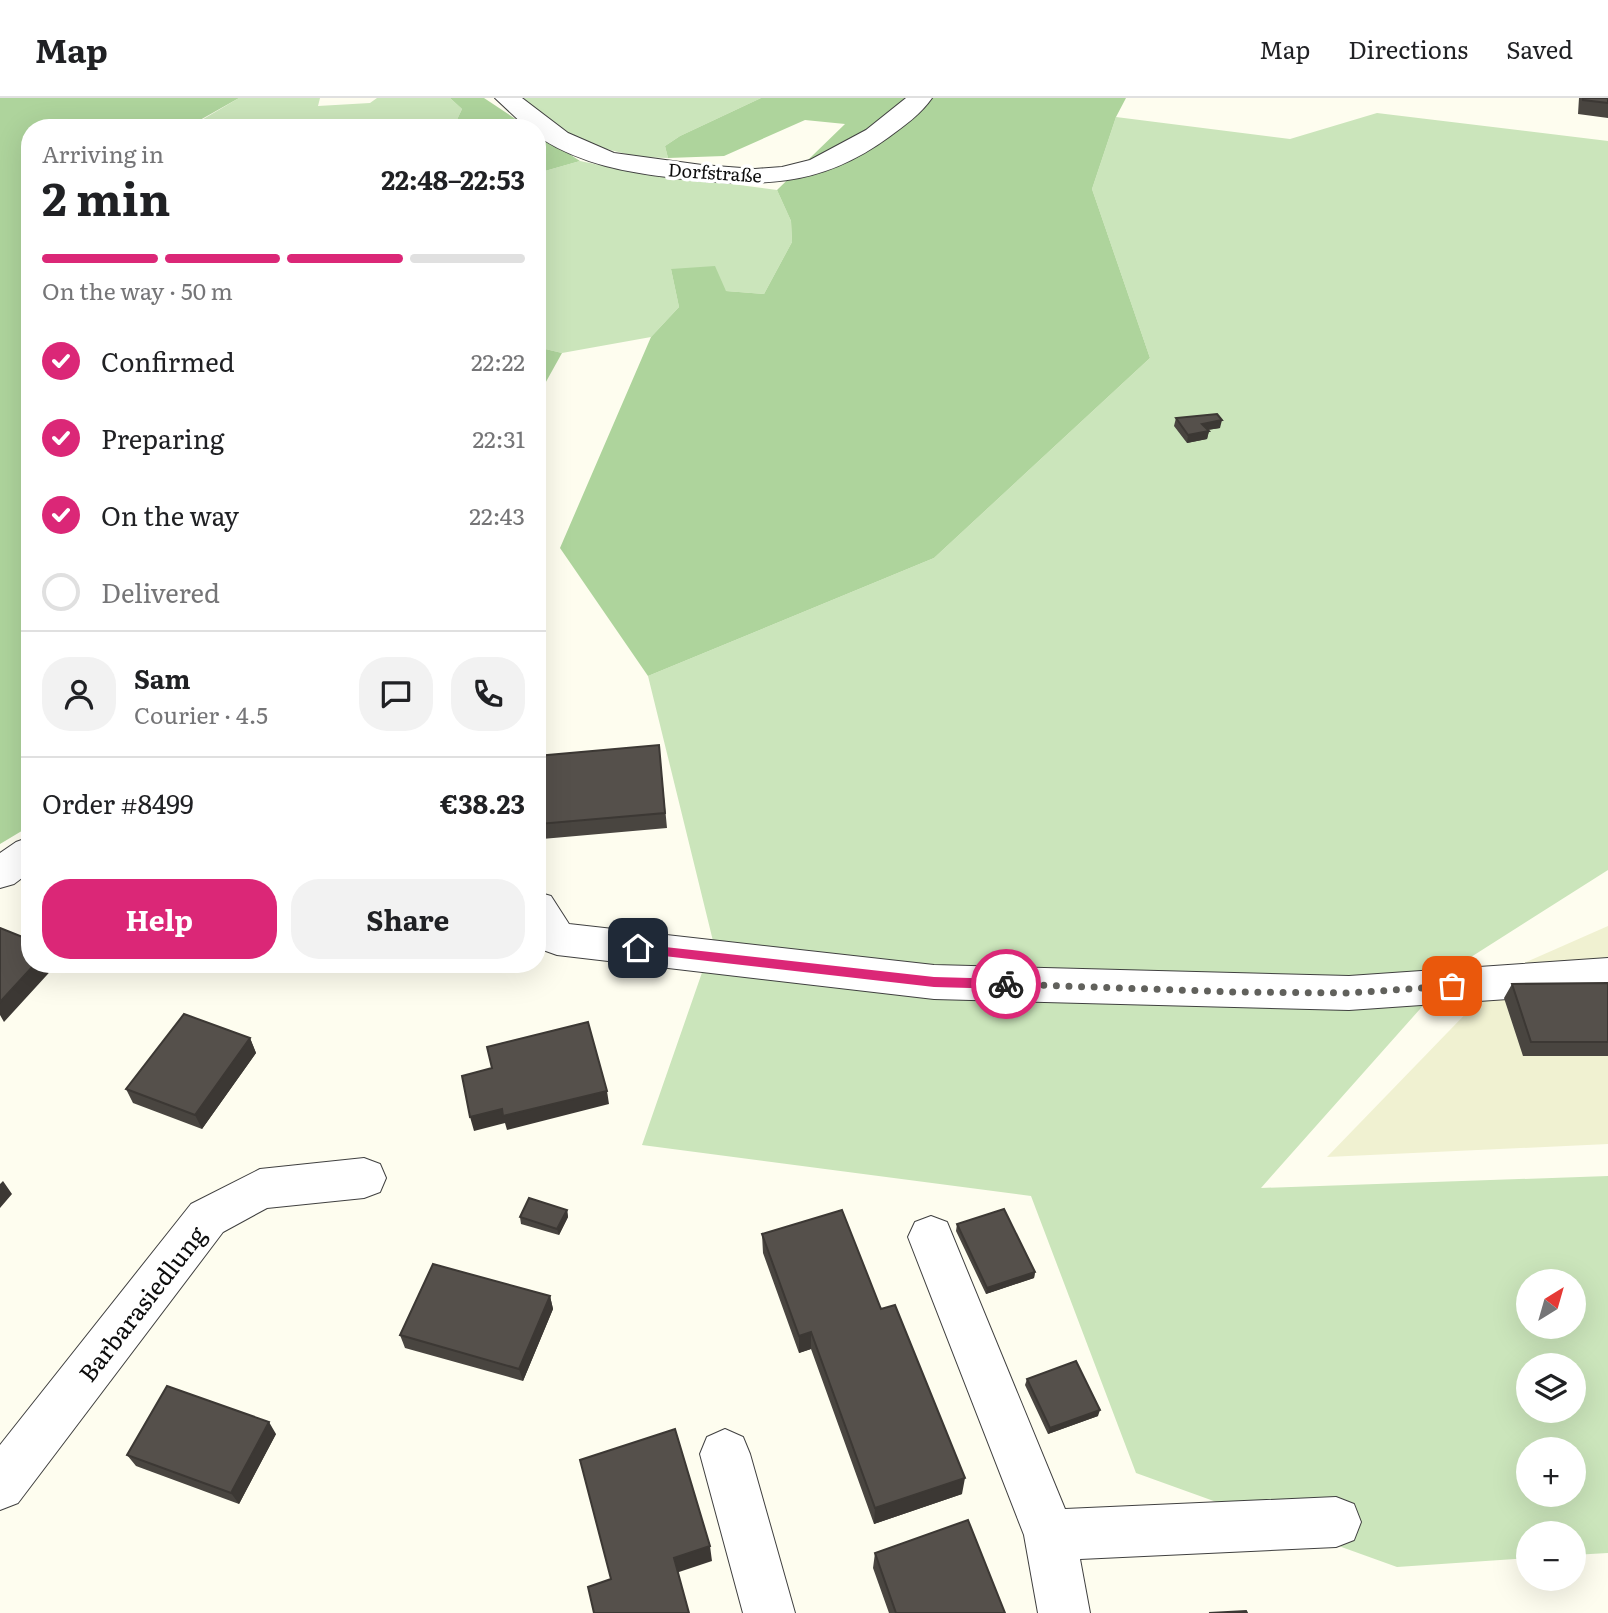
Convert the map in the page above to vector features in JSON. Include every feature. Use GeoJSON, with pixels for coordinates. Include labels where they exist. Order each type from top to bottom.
{"type":"FeatureCollection","features":[{"type":"Feature","properties":{"kind":"street","name":"Dorfstraße"},"geometry":{"type":"LineString","coordinates":[[507,98],[534,119]]}},
{"type":"Feature","properties":{"kind":"street","name":"Dorfstraße"},"geometry":{"type":"LineString","coordinates":[[546,128],[565,143],[591,155],[652,168],[749,177],[784,175],[840,157],[908,110],[920,98]]}},
{"type":"Feature","properties":{"kind":"street"},"geometry":{"type":"LineString","coordinates":[[0,873],[21,858]]}},
{"type":"Feature","properties":{"kind":"street"},"geometry":{"type":"LineString","coordinates":[[546,921],[557,939],[934,982],[1349,993],[1608,975]]}},
{"type":"Feature","properties":{"kind":"street","name":"Barbarasiedlung"},"geometry":{"type":"LineString","coordinates":[[0,1485],[206,1218],[260,1189],[364,1178]]}},
{"type":"Feature","properties":{"kind":"street"},"geometry":{"type":"LineString","coordinates":[[931,1237],[1050,1535],[1064,1613]]}},
{"type":"Feature","properties":{"kind":"street"},"geometry":{"type":"LineString","coordinates":[[725,1454],[769,1613]]}},
{"type":"Feature","properties":{"kind":"street"},"geometry":{"type":"LineString","coordinates":[[1050,1535],[1336,1522]]}},
{"type":"Feature","properties":{"kind":"green space"},"geometry":{"type":"Polygon","coordinates":[[[0,98],[239,98],[202,119],[21,119],[21,831],[0,844],[0,98]]]}},
{"type":"Feature","properties":{"kind":"green space"},"geometry":{"type":"Polygon","coordinates":[[[239,98],[320,98],[318,106],[370,103],[377,98],[450,98],[462,109],[457,119],[203,119],[239,98]]]}},
{"type":"Feature","properties":{"kind":"green space"},"geometry":{"type":"Polygon","coordinates":[[[450,98],[484,98],[516,119],[457,119],[462,109],[450,98]]]}},
{"type":"Feature","properties":{"kind":"green space"},"geometry":{"type":"Polygon","coordinates":[[[519,98],[761,98],[680,136],[665,146],[668,158],[638,157],[579,142],[519,98]]]}},
{"type":"Feature","properties":{"kind":"green space"},"geometry":{"type":"Polygon","coordinates":[[[761,98],[1126,98],[1116,117],[1092,189],[1150,358],[934,558],[648,676],[560,548],[651,337],[679,307],[671,269],[715,266],[726,291],[764,294],[792,242],[791,221],[777,190],[845,124],[805,120],[724,156],[668,158],[665,146],[680,136],[761,98]]]}},
{"type":"Feature","properties":{"kind":"green space"},"geometry":{"type":"Polygon","coordinates":[[[1377,113],[1608,141],[1608,870],[1460,964],[1261,1188],[1608,1176],[1608,1553],[1586,1554],[1586,1521],[1516,1521],[1516,1559],[1397,1567],[1136,1473],[1031,1196],[642,1145],[713,941],[648,676],[934,558],[1150,358],[1092,189],[1116,117],[1290,139],[1377,113]]]}},
{"type":"Feature","properties":{"kind":"green space"},"geometry":{"type":"Polygon","coordinates":[[[546,139],[580,161],[546,171],[546,139]]]}},
{"type":"Feature","properties":{"kind":"green space"},"geometry":{"type":"Polygon","coordinates":[[[580,161],[619,169],[777,190],[791,221],[792,242],[764,294],[726,291],[671,269],[679,307],[651,337],[562,353],[546,349],[546,171],[580,161]]]}},
{"type":"Feature","properties":{"kind":"green space"},"geometry":{"type":"Polygon","coordinates":[[[546,349],[562,353],[546,382],[546,349]]]}},
{"type":"Feature","properties":{"kind":"green space"},"geometry":{"type":"Polygon","coordinates":[[[1608,926],[1608,1144],[1327,1157],[1508,970],[1608,926]]]}},
{"type":"Feature","properties":{"kind":"building"},"geometry":{"type":"Polygon","coordinates":[[[1608,98],[1608,103],[1583,100],[1608,98]]]}},
{"type":"Feature","properties":{"kind":"building"},"geometry":{"type":"Polygon","coordinates":[[[1217,414],[1222,420],[1202,424],[1209,431],[1188,435],[1176,418],[1217,414]]]}},
{"type":"Feature","properties":{"kind":"building"},"geometry":{"type":"Polygon","coordinates":[[[659,745],[665,813],[546,823],[546,755],[659,745]]]}},
{"type":"Feature","properties":{"kind":"building"},"geometry":{"type":"Polygon","coordinates":[[[0,928],[21,936],[21,973],[27,973],[0,1002],[0,928]]]}},
{"type":"Feature","properties":{"kind":"building"},"geometry":{"type":"Polygon","coordinates":[[[1608,983],[1608,1042],[1531,1042],[1512,984],[1608,983]]]}},
{"type":"Feature","properties":{"kind":"building"},"geometry":{"type":"Polygon","coordinates":[[[184,1014],[250,1038],[195,1115],[126,1089],[184,1014]]]}},
{"type":"Feature","properties":{"kind":"building"},"geometry":{"type":"Polygon","coordinates":[[[588,1022],[607,1091],[503,1116],[502,1109],[470,1117],[462,1076],[492,1068],[487,1047],[588,1022]]]}},
{"type":"Feature","properties":{"kind":"building"},"geometry":{"type":"Polygon","coordinates":[[[529,1198],[567,1210],[557,1229],[520,1217],[529,1198]]]}},
{"type":"Feature","properties":{"kind":"building"},"geometry":{"type":"Polygon","coordinates":[[[1004,1209],[1035,1272],[987,1288],[957,1224],[1004,1209]]]}},
{"type":"Feature","properties":{"kind":"building"},"geometry":{"type":"Polygon","coordinates":[[[842,1210],[881,1309],[895,1305],[965,1478],[875,1508],[811,1332],[799,1336],[762,1234],[842,1210]]]}},
{"type":"Feature","properties":{"kind":"building"},"geometry":{"type":"Polygon","coordinates":[[[433,1264],[550,1296],[519,1369],[400,1335],[433,1264]]]}},
{"type":"Feature","properties":{"kind":"building"},"geometry":{"type":"Polygon","coordinates":[[[1076,1361],[1100,1410],[1050,1428],[1027,1379],[1076,1361]]]}},
{"type":"Feature","properties":{"kind":"building"},"geometry":{"type":"Polygon","coordinates":[[[167,1386],[269,1422],[231,1493],[127,1455],[167,1386]]]}},
{"type":"Feature","properties":{"kind":"building"},"geometry":{"type":"Polygon","coordinates":[[[675,1429],[710,1546],[674,1558],[689,1613],[594,1613],[588,1587],[611,1579],[580,1460],[675,1429]]]}},
{"type":"Feature","properties":{"kind":"building"},"geometry":{"type":"Polygon","coordinates":[[[968,1520],[1005,1613],[896,1613],[875,1553],[968,1520]]]}},
{"type":"Feature","properties":{"kind":"building"},"geometry":{"type":"Polygon","coordinates":[[[1246,1611],[1247,1613],[1209,1613],[1246,1611]]]}},
{"type":"Feature","properties":{"kind":"way so far"},"geometry":{"type":"LineString","coordinates":[[1006,984],[1349,993],[1452,986]]}},
{"type":"Feature","properties":{"kind":"route"},"geometry":{"type":"LineString","coordinates":[[638,948],[934,982],[1006,984]]}}]}
